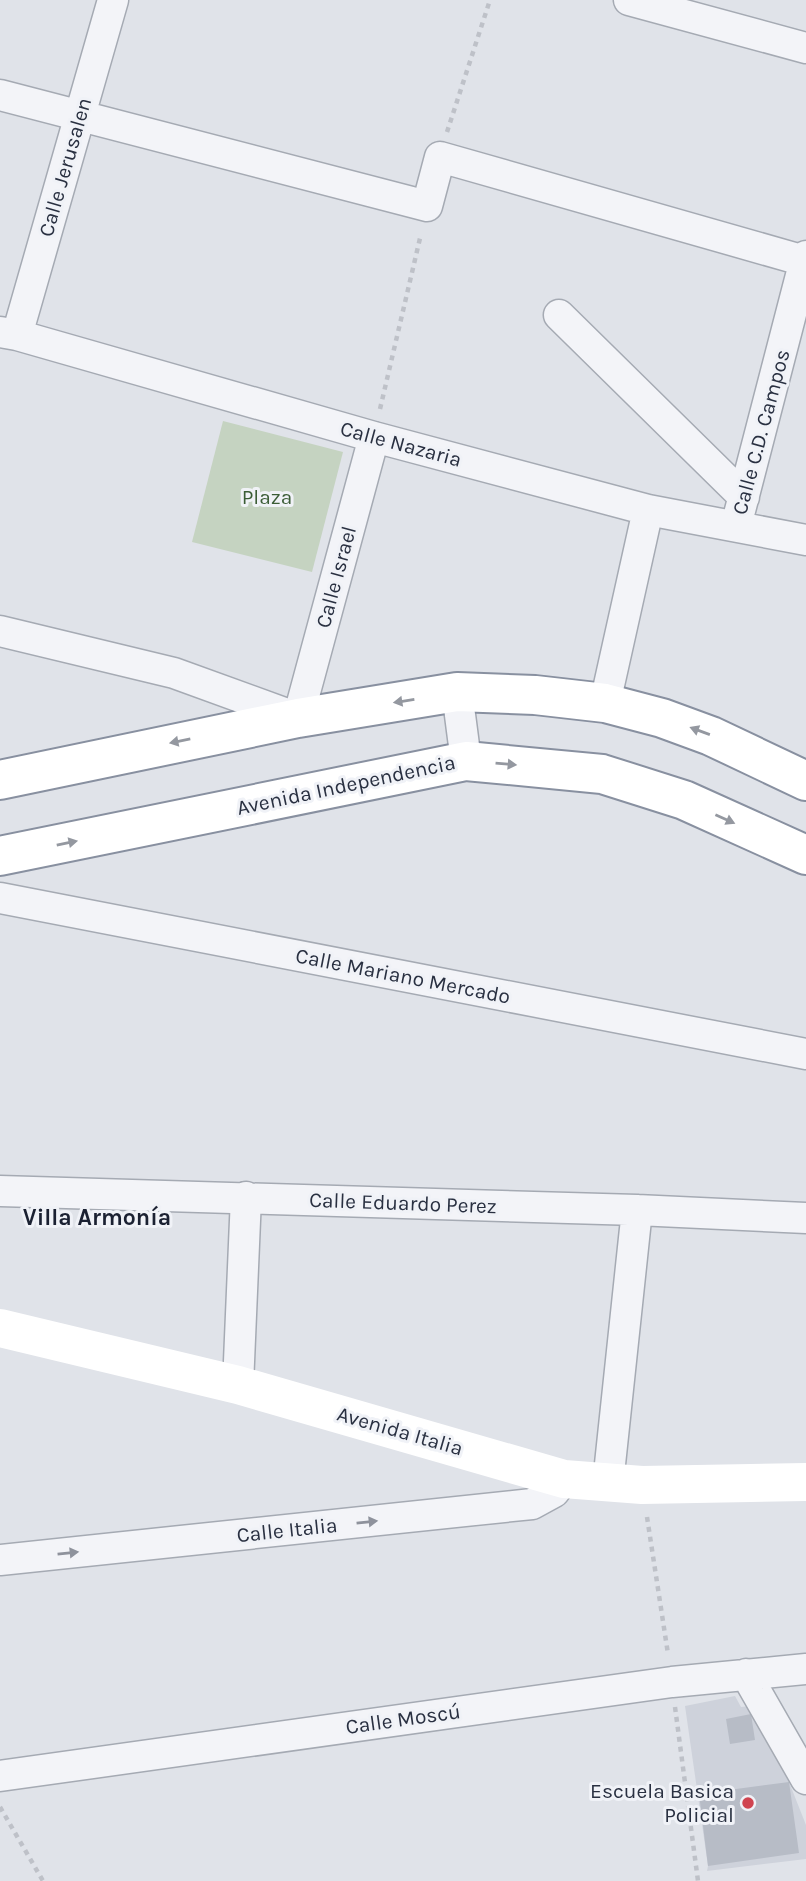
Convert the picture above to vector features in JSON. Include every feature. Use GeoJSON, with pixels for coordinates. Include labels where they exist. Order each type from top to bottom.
{"type":"FeatureCollection","features":[{"type":"Feature","properties":{"kind":"main road"},"geometry":{"type":"LineString","coordinates":[[0,780],[138,749],[298,718],[457,692],[535,695],[606,703],[662,718],[711,736],[806,781]]}},
{"type":"Feature","properties":{"kind":"main road","name":"Avenida Independencia"},"geometry":{"type":"LineString","coordinates":[[0,856],[466,761],[602,774],[684,800],[806,855]]}},
{"type":"Feature","properties":{"kind":"main road","name":"Avenida Italia"},"geometry":{"type":"LineString","coordinates":[[0,1328],[238,1385],[564,1479],[625,1484],[806,1482]]}},
{"type":"Feature","properties":{"kind":"street","name":"Calle Jerusalen"},"geometry":{"type":"LineString","coordinates":[[9,333],[80,115],[113,0]]}},
{"type":"Feature","properties":{"kind":"street"},"geometry":{"type":"LineString","coordinates":[[629,0],[806,48]]}},
{"type":"Feature","properties":{"kind":"street"},"geometry":{"type":"LineString","coordinates":[[0,95],[427,206],[440,157],[805,259]]}},
{"type":"Feature","properties":{"kind":"street","name":"Calle C.D. Campos"},"geometry":{"type":"LineString","coordinates":[[736,526],[805,259]]}},
{"type":"Feature","properties":{"kind":"street"},"geometry":{"type":"LineString","coordinates":[[559,315],[744,497]]}},
{"type":"Feature","properties":{"kind":"street","name":"Calle Nazaria"},"geometry":{"type":"LineString","coordinates":[[9,333],[374,438],[648,510],[806,540]]}},
{"type":"Feature","properties":{"kind":"street","name":"Calle Israel"},"geometry":{"type":"LineString","coordinates":[[298,718],[374,438]]}},
{"type":"Feature","properties":{"kind":"street"},"geometry":{"type":"LineString","coordinates":[[606,703],[648,510]]}},
{"type":"Feature","properties":{"kind":"street"},"geometry":{"type":"LineString","coordinates":[[0,631],[174,673],[298,718]]}},
{"type":"Feature","properties":{"kind":"street"},"geometry":{"type":"LineString","coordinates":[[457,692],[466,761]]}},
{"type":"Feature","properties":{"kind":"street","name":"Calle Mariano Mercado"},"geometry":{"type":"LineString","coordinates":[[0,898],[806,1054]]}},
{"type":"Feature","properties":{"kind":"street","name":"Calle Eduardo Perez"},"geometry":{"type":"LineString","coordinates":[[0,1191],[637,1210],[806,1218]]}},
{"type":"Feature","properties":{"kind":"street"},"geometry":{"type":"LineString","coordinates":[[238,1385],[246,1198]]}},
{"type":"Feature","properties":{"kind":"street"},"geometry":{"type":"LineString","coordinates":[[625,1484],[637,1210]]}},
{"type":"Feature","properties":{"kind":"street","name":"Calle Italia"},"geometry":{"type":"LineString","coordinates":[[0,1560],[532,1504],[554,1492],[564,1479]]}},
{"type":"Feature","properties":{"kind":"street","name":"Calle Moscú"},"geometry":{"type":"LineString","coordinates":[[0,1776],[672,1682],[806,1669]]}},
{"type":"Feature","properties":{"kind":"street"},"geometry":{"type":"LineString","coordinates":[[746,1674],[806,1779]]}},
{"type":"Feature","properties":{"kind":"path"},"geometry":{"type":"LineString","coordinates":[[440,157],[490,0]]}},
{"type":"Feature","properties":{"kind":"path"},"geometry":{"type":"LineString","coordinates":[[374,438],[427,206]]}},
{"type":"Feature","properties":{"kind":"path"},"geometry":{"type":"LineString","coordinates":[[625,1484],[672,1682],[698,1881]]}},
{"type":"Feature","properties":{"kind":"path"},"geometry":{"type":"LineString","coordinates":[[0,1807],[43,1881]]}},
{"type":"Feature","properties":{"kind":"shaded area","name":"Escuela Basica Policial"},"geometry":{"type":"Polygon","coordinates":[[[735,1696],[741,1707],[751,1706],[789,1782],[806,1825],[806,1859],[707,1871],[685,1706],[735,1696]]]}},
{"type":"Feature","properties":{"kind":"green space","name":"Plaza"},"geometry":{"type":"Polygon","coordinates":[[[223,421],[343,452],[312,572],[192,542],[223,421]]]}},
{"type":"Feature","properties":{"kind":"building"},"geometry":{"type":"Polygon","coordinates":[[[751,1714],[755,1740],[730,1744],[726,1719],[751,1714]]]}},
{"type":"Feature","properties":{"kind":"building"},"geometry":{"type":"Polygon","coordinates":[[[789,1782],[799,1853],[708,1866],[699,1794],[789,1782]]]}},
{"type":"Feature","properties":{"kind":"place","name":"Escuela Basica Policial"},"geometry":{"type":"Point","coordinates":[748,1803]}},
{"type":"Feature","properties":{"kind":"district","name":"Villa Armonía"},"geometry":{"type":"Point","coordinates":[97,1217]}}]}
